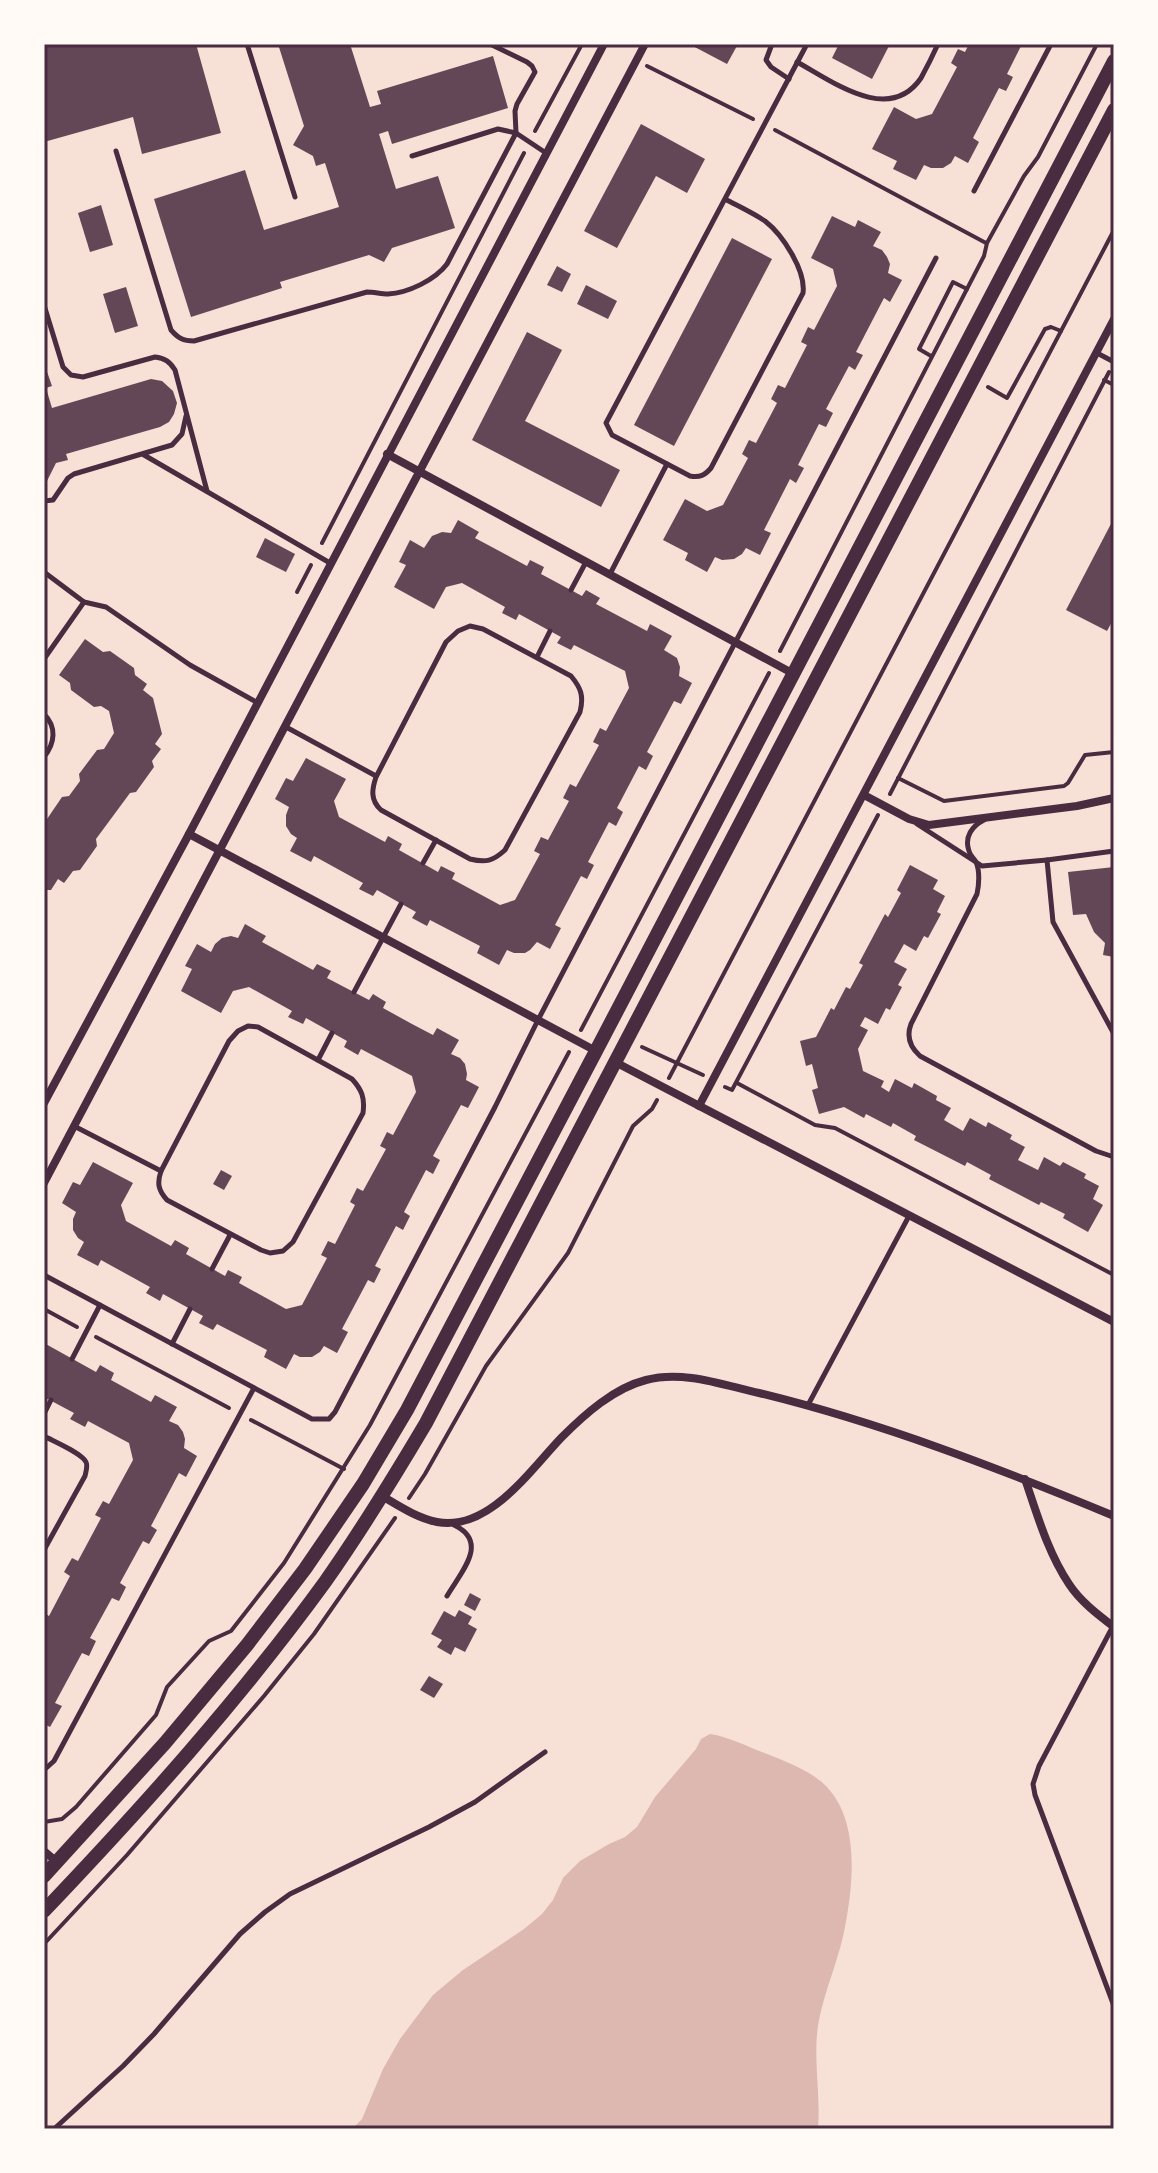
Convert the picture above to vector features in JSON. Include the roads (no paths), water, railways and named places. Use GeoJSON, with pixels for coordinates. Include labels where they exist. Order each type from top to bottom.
{"type":"FeatureCollection","features":[{"type":"Feature","properties":{"kind":"main road"},"geometry":{"type":"LineString","coordinates":[[44,1876],[165,1743],[247,1645],[305,1569],[363,1484],[407,1410],[1114,61]]}},
{"type":"Feature","properties":{"kind":"main road"},"geometry":{"type":"LineString","coordinates":[[44,1911],[185,1757],[265,1659],[325,1582],[426,1423],[1114,110]]}},
{"type":"Feature","properties":{"kind":"main road"},"geometry":{"type":"LineString","coordinates":[[792,673],[812,683]]}},
{"type":"Feature","properties":{"kind":"main road"},"geometry":{"type":"LineString","coordinates":[[596,1051],[615,1062]]}},
{"type":"Feature","properties":{"kind":"main road"},"geometry":{"type":"LineString","coordinates":[[363,1484],[382,1496]]}},
{"type":"Feature","properties":{"kind":"main road"},"geometry":{"type":"LineString","coordinates":[[57,1862],[75,1879]]}},
{"type":"Feature","properties":{"kind":"street"},"geometry":{"type":"LineString","coordinates":[[44,1103],[189,834],[604,44]]}},
{"type":"Feature","properties":{"kind":"street"},"geometry":{"type":"LineString","coordinates":[[44,1183],[645,44]]}},
{"type":"Feature","properties":{"kind":"street"},"geometry":{"type":"LineString","coordinates":[[699,1106],[1114,319]]}},
{"type":"Feature","properties":{"kind":"street"},"geometry":{"type":"LineString","coordinates":[[387,454],[792,673]]}},
{"type":"Feature","properties":{"kind":"street"},"geometry":{"type":"LineString","coordinates":[[864,795],[909,819],[929,825],[1077,806],[1114,798]]}},
{"type":"Feature","properties":{"kind":"street"},"geometry":{"type":"LineString","coordinates":[[189,834],[596,1051]]}},
{"type":"Feature","properties":{"kind":"street"},"geometry":{"type":"LineString","coordinates":[[615,1062],[1114,1322]]}},
{"type":"Feature","properties":{"kind":"street"},"geometry":{"type":"LineString","coordinates":[[382,1496],[424,1518],[445,1523],[476,1516],[498,1504],[564,1435],[615,1393],[648,1379],[687,1377],[808,1405],[915,1438],[1111,1515]]}},
{"type":"Feature","properties":{"kind":"street"},"geometry":{"type":"LineString","coordinates":[[1025,1479],[1068,1583],[1083,1601],[1113,1626]]}},
{"type":"Feature","properties":{"kind":"street"},"geometry":{"type":"LineString","coordinates":[[44,1851],[57,1862]]}},
{"type":"Feature","properties":{"kind":"lane"},"geometry":{"type":"LineString","coordinates":[[247,44],[295,197]]}},
{"type":"Feature","properties":{"kind":"lane"},"geometry":{"type":"LineString","coordinates":[[116,151],[171,330],[177,337],[194,341],[367,292],[391,293],[430,281],[440,274],[516,133],[517,104],[535,72],[527,62],[490,44]]}},
{"type":"Feature","properties":{"kind":"lane"},"geometry":{"type":"LineString","coordinates":[[772,44],[766,60],[789,79]]}},
{"type":"Feature","properties":{"kind":"lane"},"geometry":{"type":"LineString","coordinates":[[725,199],[774,229],[802,274],[804,284],[803,293],[711,468],[697,478],[612,435],[606,423],[807,44]]}},
{"type":"Feature","properties":{"kind":"lane"},"geometry":{"type":"LineString","coordinates":[[797,62],[861,96],[876,100],[895,97],[919,80],[938,44]]}},
{"type":"Feature","properties":{"kind":"lane"},"geometry":{"type":"LineString","coordinates":[[974,191],[1051,44]]}},
{"type":"Feature","properties":{"kind":"lane"},"geometry":{"type":"LineString","coordinates":[[412,156],[498,129],[516,133],[546,153]]}},
{"type":"Feature","properties":{"kind":"lane"},"geometry":{"type":"LineString","coordinates":[[44,1275],[312,1419],[329,1419],[495,1107],[936,258]]}},
{"type":"Feature","properties":{"kind":"lane"},"geometry":{"type":"LineString","coordinates":[[44,305],[63,367],[71,375],[83,377],[149,357],[167,360],[175,370],[207,491]]}},
{"type":"Feature","properties":{"kind":"lane"},"geometry":{"type":"LineString","coordinates":[[1096,353],[1114,362]]}},
{"type":"Feature","properties":{"kind":"lane"},"geometry":{"type":"LineString","coordinates":[[44,501],[53,500],[74,474],[164,449],[177,441],[185,428],[186,410]]}},
{"type":"Feature","properties":{"kind":"lane"},"geometry":{"type":"LineString","coordinates":[[144,455],[330,563]]}},
{"type":"Feature","properties":{"kind":"lane"},"geometry":{"type":"LineString","coordinates":[[609,575],[667,464]]}},
{"type":"Feature","properties":{"kind":"lane"},"geometry":{"type":"LineString","coordinates":[[571,590],[586,562]]}},
{"type":"Feature","properties":{"kind":"lane"},"geometry":{"type":"LineString","coordinates":[[44,572],[84,602],[106,607],[199,671],[258,703]]}},
{"type":"Feature","properties":{"kind":"lane"},"geometry":{"type":"LineString","coordinates":[[44,659],[84,602]]}},
{"type":"Feature","properties":{"kind":"lane"},"geometry":{"type":"LineString","coordinates":[[470,626],[483,629],[571,676],[580,686],[583,699],[580,712],[505,850],[495,860],[470,859],[381,810],[375,805],[373,796],[376,777],[446,642],[458,631],[470,626]]}},
{"type":"Feature","properties":{"kind":"lane"},"geometry":{"type":"LineString","coordinates":[[537,657],[550,631]]}},
{"type":"Feature","properties":{"kind":"lane"},"geometry":{"type":"LineString","coordinates":[[44,714],[53,725],[51,748],[44,757]]}},
{"type":"Feature","properties":{"kind":"lane"},"geometry":{"type":"LineString","coordinates":[[286,727],[376,777]]}},
{"type":"Feature","properties":{"kind":"lane"},"geometry":{"type":"LineString","coordinates":[[989,818],[975,825],[968,836],[967,847],[976,862],[977,894],[911,1024],[908,1037],[920,1056],[1096,1151],[1114,1157]]}},
{"type":"Feature","properties":{"kind":"lane"},"geometry":{"type":"LineString","coordinates":[[909,819],[976,862],[988,866],[1114,851]]}},
{"type":"Feature","properties":{"kind":"lane"},"geometry":{"type":"LineString","coordinates":[[423,863],[436,840]]}},
{"type":"Feature","properties":{"kind":"lane"},"geometry":{"type":"LineString","coordinates":[[1047,860],[1053,922],[1114,1034]]}},
{"type":"Feature","properties":{"kind":"lane"},"geometry":{"type":"LineString","coordinates":[[354,992],[401,904]]}},
{"type":"Feature","properties":{"kind":"lane"},"geometry":{"type":"LineString","coordinates":[[248,1026],[258,1027],[352,1079],[365,1101],[363,1113],[293,1242],[283,1251],[270,1253],[167,1200],[160,1192],[158,1182],[161,1171],[229,1041],[248,1026]]}},
{"type":"Feature","properties":{"kind":"lane"},"geometry":{"type":"LineString","coordinates":[[318,1060],[332,1033]]}},
{"type":"Feature","properties":{"kind":"lane"},"geometry":{"type":"LineString","coordinates":[[74,1126],[161,1171]]}},
{"type":"Feature","properties":{"kind":"lane"},"geometry":{"type":"LineString","coordinates":[[808,1405],[909,1216]]}},
{"type":"Feature","properties":{"kind":"lane"},"geometry":{"type":"LineString","coordinates":[[212,1269],[230,1235]]}},
{"type":"Feature","properties":{"kind":"lane"},"geometry":{"type":"LineString","coordinates":[[72,1359],[100,1305]]}},
{"type":"Feature","properties":{"kind":"lane"},"geometry":{"type":"LineString","coordinates":[[172,1344],[190,1309]]}},
{"type":"Feature","properties":{"kind":"lane"},"geometry":{"type":"LineString","coordinates":[[44,1770],[54,1761],[254,1388]]}},
{"type":"Feature","properties":{"kind":"lane"},"geometry":{"type":"LineString","coordinates":[[44,1414],[51,1400]]}},
{"type":"Feature","properties":{"kind":"lane"},"geometry":{"type":"LineString","coordinates":[[44,1436],[80,1455],[87,1467],[44,1550]]}},
{"type":"Feature","properties":{"kind":"lane"},"geometry":{"type":"LineString","coordinates":[[1111,1515],[1114,1504]]}},
{"type":"Feature","properties":{"kind":"lane"},"geometry":{"type":"LineString","coordinates":[[445,1523],[465,1531],[472,1545],[447,1596]]}},
{"type":"Feature","properties":{"kind":"lane"},"geometry":{"type":"LineString","coordinates":[[1113,1626],[1039,1766],[1033,1784],[1114,2006]]}},
{"type":"Feature","properties":{"kind":"lane"},"geometry":{"type":"LineString","coordinates":[[54,2129],[123,2066],[240,1934],[265,1912],[290,1894],[475,1802],[545,1752]]}}]}
